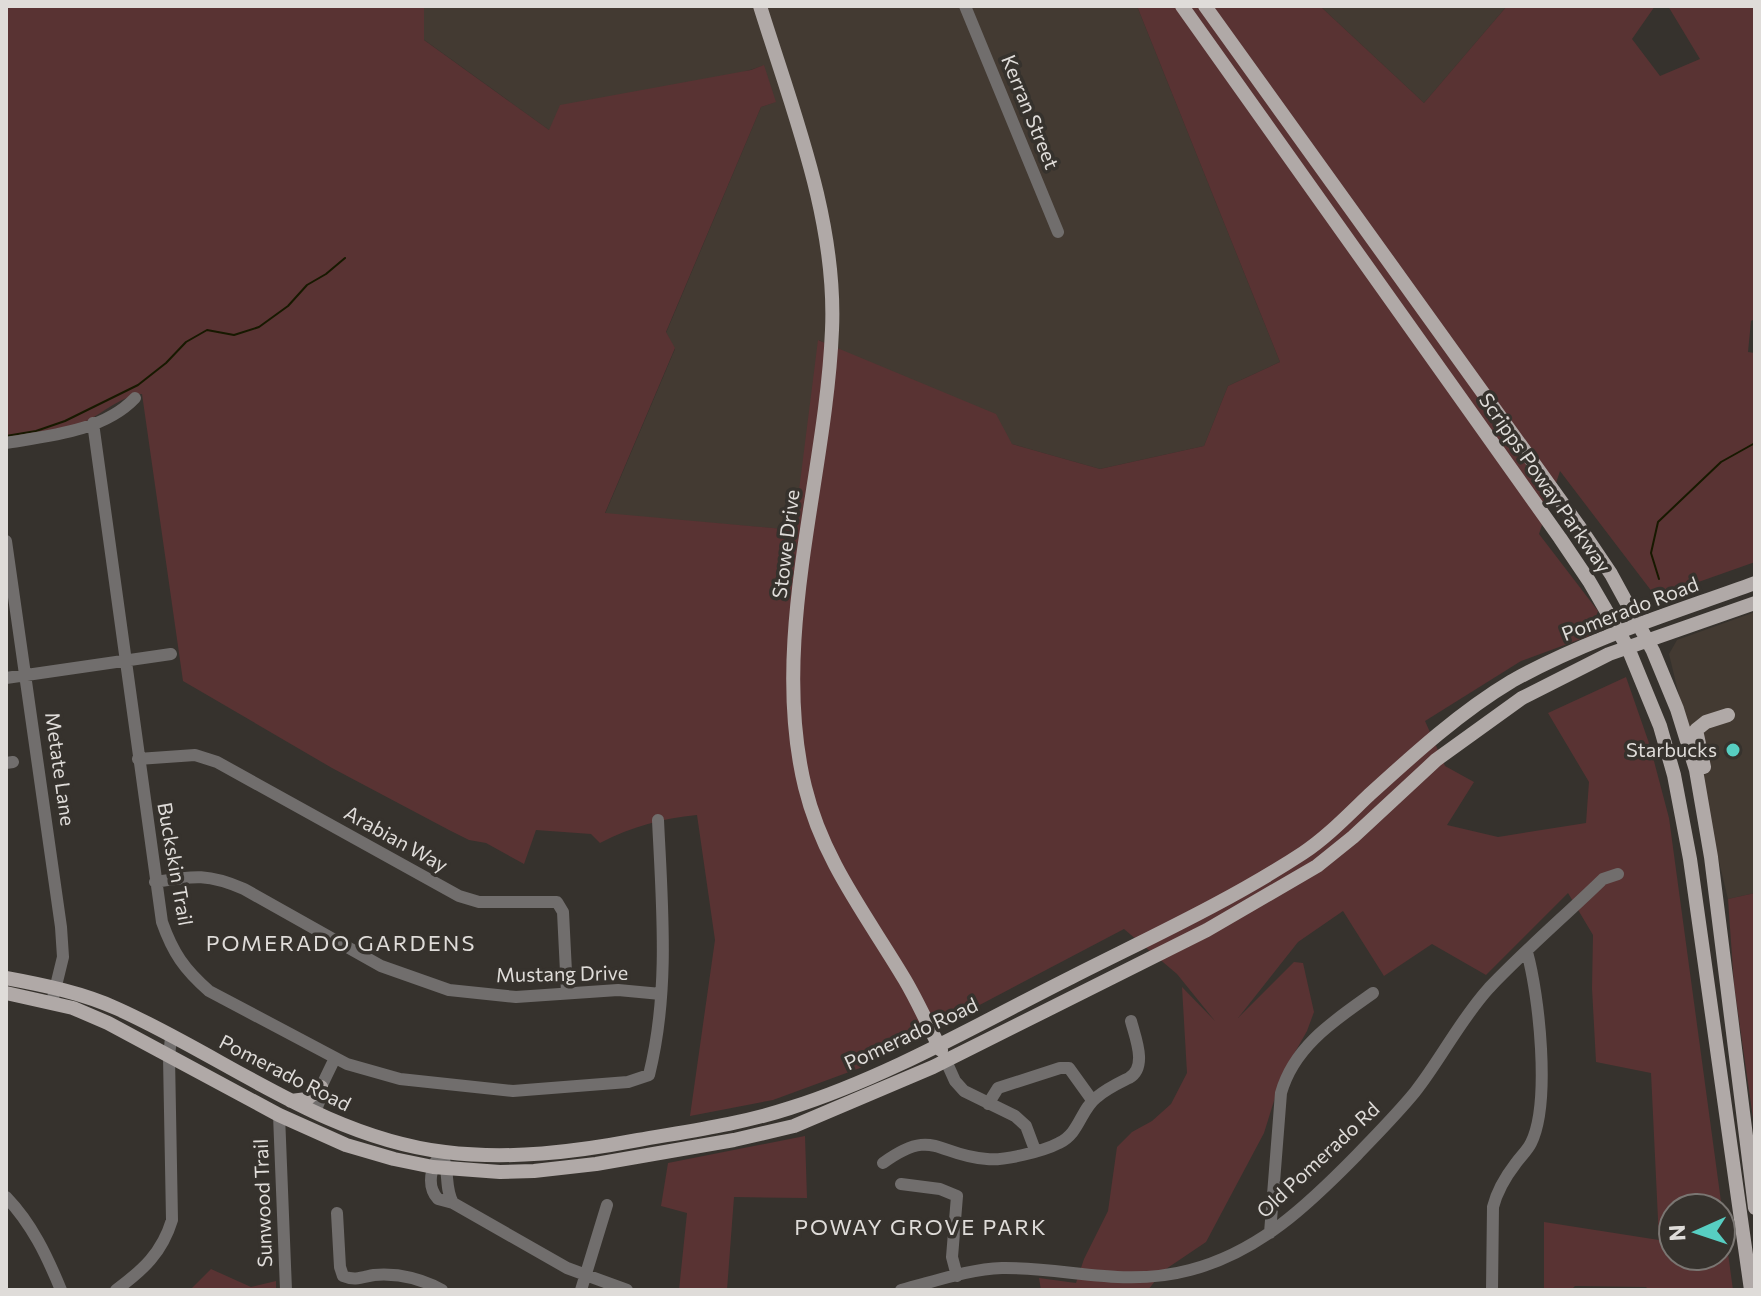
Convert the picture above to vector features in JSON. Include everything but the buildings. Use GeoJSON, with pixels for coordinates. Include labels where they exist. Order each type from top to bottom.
{"type":"FeatureCollection","features":[{"type":"Feature","properties":{"kind":"main road","name":"Stowe Drive"},"geometry":{"type":"LineString","coordinates":[[760,6],[821,209],[832,301],[830,358],[799,597],[793,671],[796,740],[805,788],[832,862],[906,981],[946,1061]]}},
{"type":"Feature","properties":{"kind":"main road","name":"Scripps Poway Parkway"},"geometry":{"type":"LineString","coordinates":[[1182,6],[1560,538],[1628,648],[1660,726],[1682,810],[1751,1290]]}},
{"type":"Feature","properties":{"kind":"main road","name":"Scripps Poway Parkway"},"geometry":{"type":"LineString","coordinates":[[1205,6],[1578,525],[1648,641],[1677,709],[1703,802],[1755,1208]]}},
{"type":"Feature","properties":{"kind":"main road","name":"Pomerado Road"},"geometry":{"type":"LineString","coordinates":[[6,978],[54,995],[116,1008],[315,1112],[354,1129],[441,1152],[505,1156],[595,1148],[786,1110],[834,1093],[938,1044],[1261,879],[1307,851],[1426,745],[1495,692],[1534,670],[1619,631],[1755,583]]}},
{"type":"Feature","properties":{"kind":"main road","name":"Pomerado Road"},"geometry":{"type":"LineString","coordinates":[[6,993],[54,995],[279,1115],[346,1145],[394,1159],[440,1168],[534,1171],[596,1164],[734,1140],[794,1126],[946,1061],[1207,930],[1289,884],[1353,837],[1436,760],[1506,707],[1609,654],[1748,610],[1755,603]]}},
{"type":"Feature","properties":{"kind":"main road"},"geometry":{"type":"LineString","coordinates":[[1711,857],[1718,834],[1696,730],[1706,722],[1728,715]]}},
{"type":"Feature","properties":{"kind":"main road"},"geometry":{"type":"LineString","coordinates":[[291,1101],[307,1099],[321,1087]]}},
{"type":"Feature","properties":{"kind":"main road"},"geometry":{"type":"LineString","coordinates":[[279,1115],[290,1114],[302,1119],[315,1112]]}},
{"type":"Feature","properties":{"kind":"street","name":"Kerran Street"},"geometry":{"type":"LineString","coordinates":[[965,6],[1058,232]]}},
{"type":"Feature","properties":{"kind":"street"},"geometry":{"type":"LineString","coordinates":[[6,443],[62,434],[111,417],[135,398]]}},
{"type":"Feature","properties":{"kind":"street","name":"Buckskin Trail"},"geometry":{"type":"LineString","coordinates":[[93,423],[162,922],[172,950],[191,974],[209,991],[335,1058],[400,1079],[486,1090],[513,1091],[628,1082],[649,1075],[661,994]]}},
{"type":"Feature","properties":{"kind":"street","name":"Metate Lane"},"geometry":{"type":"LineString","coordinates":[[6,541],[61,927],[63,957],[54,995]]}},
{"type":"Feature","properties":{"kind":"street"},"geometry":{"type":"LineString","coordinates":[[6,678],[171,654]]}},
{"type":"Feature","properties":{"kind":"street","name":"Arabian Way"},"geometry":{"type":"LineString","coordinates":[[138,759],[195,755],[217,762],[459,896],[479,902],[557,902],[563,912],[567,992]]}},
{"type":"Feature","properties":{"kind":"street"},"geometry":{"type":"LineString","coordinates":[[658,820],[664,952],[661,994]]}},
{"type":"Feature","properties":{"kind":"street","name":"Old Pomerado Rd"},"geometry":{"type":"LineString","coordinates":[[901,1290],[1002,1268],[1121,1279],[1159,1277],[1223,1260],[1270,1233],[1303,1207],[1393,1117],[1417,1090],[1456,1028],[1489,988],[1603,879],[1618,874]]}},
{"type":"Feature","properties":{"kind":"street","name":"Mustang Drive"},"geometry":{"type":"LineString","coordinates":[[155,882],[198,875],[221,879],[381,966],[449,990],[492,996],[618,990],[661,994]]}},
{"type":"Feature","properties":{"kind":"street"},"geometry":{"type":"LineString","coordinates":[[1492,1290],[1493,1207],[1496,1195],[1530,1146],[1535,1133],[1541,1089],[1536,999],[1527,952]]}},
{"type":"Feature","properties":{"kind":"street"},"geometry":{"type":"LineString","coordinates":[[1270,1233],[1281,1093],[1286,1076],[1304,1048],[1373,993]]}},
{"type":"Feature","properties":{"kind":"street"},"geometry":{"type":"LineString","coordinates":[[883,1163],[909,1146],[926,1144],[997,1160],[1057,1145],[1077,1129],[1085,1108],[1092,1100],[1114,1084],[1131,1077],[1138,1067],[1139,1056],[1131,1021]]}},
{"type":"Feature","properties":{"kind":"street"},"geometry":{"type":"LineString","coordinates":[[116,1290],[154,1258],[166,1240],[172,1220],[171,1037]]}},
{"type":"Feature","properties":{"kind":"street"},"geometry":{"type":"LineString","coordinates":[[315,1112],[323,1092],[321,1087],[335,1058]]}},
{"type":"Feature","properties":{"kind":"street"},"geometry":{"type":"LineString","coordinates":[[946,1061],[955,1081],[964,1091],[1015,1116],[1026,1126],[1035,1150]]}},
{"type":"Feature","properties":{"kind":"street"},"geometry":{"type":"LineString","coordinates":[[988,1104],[998,1088],[1060,1068],[1069,1068],[1092,1100]]}},
{"type":"Feature","properties":{"kind":"street","name":"Sunwood Trail"},"geometry":{"type":"LineString","coordinates":[[279,1115],[286,1290]]}},
{"type":"Feature","properties":{"kind":"street"},"geometry":{"type":"LineString","coordinates":[[441,1152],[440,1168],[453,1203],[584,1275],[627,1290]]}},
{"type":"Feature","properties":{"kind":"street"},"geometry":{"type":"LineString","coordinates":[[901,1184],[940,1189],[957,1196],[952,1257],[957,1276]]}},
{"type":"Feature","properties":{"kind":"street"},"geometry":{"type":"LineString","coordinates":[[6,1197],[43,1249],[61,1290]]}},
{"type":"Feature","properties":{"kind":"street"},"geometry":{"type":"LineString","coordinates":[[581,1290],[607,1205]]}},
{"type":"Feature","properties":{"kind":"street"},"geometry":{"type":"LineString","coordinates":[[337,1213],[343,1276],[357,1279],[394,1275],[416,1279],[442,1290]]}},
{"type":"Feature","properties":{"kind":"shaded area"},"geometry":{"type":"Polygon","coordinates":[[[6,6],[424,6],[424,40],[549,130],[560,105],[751,70],[764,65],[776,102],[761,107],[666,332],[675,348],[605,513],[794,530],[818,340],[996,414],[1012,444],[1100,469],[1204,446],[1228,386],[1280,362],[1137,6],[1320,6],[1424,103],[1507,6],[1655,6],[1632,39],[1660,76],[1700,59],[1668,6],[1755,6],[1755,319],[1751,321],[1748,352],[1755,353],[1755,562],[1656,597],[1560,471],[1539,534],[1598,611],[1589,636],[1521,661],[1425,721],[1445,766],[1474,782],[1447,825],[1498,837],[1586,823],[1589,782],[1548,713],[1626,677],[1650,746],[1669,818],[1720,1192],[1657,1192],[1657,1198],[1651,1073],[1596,1062],[1593,935],[1568,893],[1486,975],[1432,944],[1384,976],[1343,911],[1298,942],[1238,1018],[1294,962],[1303,963],[1314,1012],[1282,1075],[1264,1133],[1206,1242],[1163,1271],[1148,1290],[1041,1290],[1039,1278],[1076,1283],[1084,1259],[1108,1211],[1117,1147],[1171,1104],[1187,1073],[1182,987],[1215,1021],[1177,974],[1124,929],[860,1068],[773,1100],[690,1116],[715,940],[697,815],[647,824],[600,843],[591,834],[536,830],[524,864],[486,843],[469,840],[449,830],[332,768],[183,681],[142,394],[125,399],[75,426],[6,437],[6,6]]]}},
{"type":"Feature","properties":{"kind":"shaded area"},"geometry":{"type":"Polygon","coordinates":[[[380,6],[1137,6],[1280,362],[1228,386],[1204,446],[1100,469],[1012,444],[819,340],[795,530],[605,514],[675,349],[666,333],[761,107],[775,102],[763,66],[549,130],[380,6]]]}},
{"type":"Feature","properties":{"kind":"shaded area"},"geometry":{"type":"Polygon","coordinates":[[[1320,6],[1507,6],[1424,103],[1320,6]]]}},
{"type":"Feature","properties":{"kind":"shaded area"},"geometry":{"type":"Polygon","coordinates":[[[1755,612],[1755,893],[1728,899],[1669,654],[1677,640],[1755,612]]]}},
{"type":"Feature","properties":{"kind":"shaded area"},"geometry":{"type":"Polygon","coordinates":[[[1755,893],[1755,1132],[1734,985],[1728,899],[1755,893]]]}},
{"type":"Feature","properties":{"kind":"shaded area"},"geometry":{"type":"Polygon","coordinates":[[[805,1136],[807,1198],[734,1197],[727,1290],[679,1290],[687,1213],[661,1206],[668,1163],[805,1136]]]}},
{"type":"Feature","properties":{"kind":"shaded area"},"geometry":{"type":"Polygon","coordinates":[[[1544,1222],[1657,1240],[1657,1272],[1731,1272],[1733,1290],[1575,1286],[1571,1290],[1544,1290],[1544,1222]]]}},
{"type":"Feature","properties":{"kind":"shaded area"},"geometry":{"type":"Polygon","coordinates":[[[211,1269],[251,1287],[276,1281],[276,1290],[190,1290],[211,1269]]]}},
{"type":"Feature","properties":{"kind":"waterway"},"geometry":{"type":"LineString","coordinates":[[6,436],[36,431],[65,421],[138,385],[186,342],[207,330],[234,335],[259,327],[288,306],[307,285],[345,258]]}},
{"type":"Feature","properties":{"kind":"waterway"},"geometry":{"type":"LineString","coordinates":[[1659,579],[1651,553],[1658,522],[1721,462],[1755,443]]}},
{"type":"Feature","properties":{"kind":"place","name":"Starbucks"},"geometry":{"type":"Point","coordinates":[1733,750]}},
{"type":"Feature","properties":{"kind":"district","name":"POMERADO GARDENS"},"geometry":{"type":"Point","coordinates":[341,943]}},
{"type":"Feature","properties":{"kind":"district","name":"POWAY GROVE PARK"},"geometry":{"type":"Point","coordinates":[921,1227]}}]}
